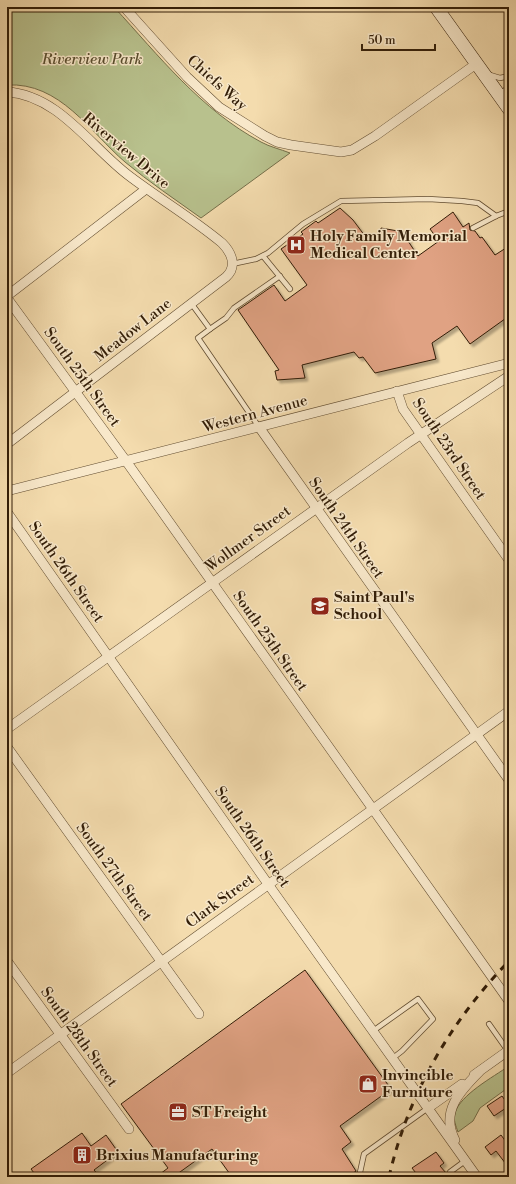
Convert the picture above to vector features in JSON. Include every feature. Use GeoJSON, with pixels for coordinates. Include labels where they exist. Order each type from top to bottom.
{"type":"FeatureCollection","features":[{"type":"Feature","properties":{"kind":"main road"},"geometry":{"type":"LineString","coordinates":[[436,7],[480,68],[504,91],[509,109]]}},
{"type":"Feature","properties":{"kind":"street","name":"Chiefs Way"},"geometry":{"type":"LineString","coordinates":[[124,7],[187,77],[220,107],[265,136],[277,142],[291,145],[341,152],[352,150],[480,68]]}},
{"type":"Feature","properties":{"kind":"street","name":"Riverview Drive"},"geometry":{"type":"LineString","coordinates":[[7,92],[30,96],[46,104],[146,189],[222,243],[230,252],[232,264]]}},
{"type":"Feature","properties":{"kind":"street"},"geometry":{"type":"LineString","coordinates":[[7,297],[146,189]]}},
{"type":"Feature","properties":{"kind":"street","name":"Meadow Lane"},"geometry":{"type":"LineString","coordinates":[[7,444],[230,273],[232,264]]}},
{"type":"Feature","properties":{"kind":"street","name":"South 25th Street"},"geometry":{"type":"LineString","coordinates":[[7,297],[126,461],[371,809],[509,1001]]}},
{"type":"Feature","properties":{"kind":"street","name":"Western Avenue"},"geometry":{"type":"LineString","coordinates":[[7,491],[509,363]]}},
{"type":"Feature","properties":{"kind":"street","name":"Wollmer Street"},"geometry":{"type":"LineString","coordinates":[[7,729],[315,509],[509,376]]}},
{"type":"Feature","properties":{"kind":"street","name":"South 23rd Street"},"geometry":{"type":"LineString","coordinates":[[397,391],[402,407],[509,560]]}},
{"type":"Feature","properties":{"kind":"street","name":"South 24th Street"},"geometry":{"type":"LineString","coordinates":[[259,427],[315,509],[509,780]]}},
{"type":"Feature","properties":{"kind":"street","name":"South 26th Street"},"geometry":{"type":"LineString","coordinates":[[7,512],[268,884],[477,1177]]}},
{"type":"Feature","properties":{"kind":"street","name":"Clark Street"},"geometry":{"type":"LineString","coordinates":[[7,1073],[371,809],[509,711]]}},
{"type":"Feature","properties":{"kind":"street","name":"South 27th Street"},"geometry":{"type":"LineString","coordinates":[[7,747],[199,1014]]}},
{"type":"Feature","properties":{"kind":"street","name":"South 28th Street"},"geometry":{"type":"LineString","coordinates":[[7,961],[129,1130]]}},
{"type":"Feature","properties":{"kind":"street"},"geometry":{"type":"LineString","coordinates":[[428,1108],[509,1050]]}},
{"type":"Feature","properties":{"kind":"street"},"geometry":{"type":"LineString","coordinates":[[465,1161],[452,1135],[450,1120],[451,1113],[453,1103],[460,1091],[479,1072]]}},
{"type":"Feature","properties":{"kind":"lane"},"geometry":{"type":"LineString","coordinates":[[480,68],[500,78],[509,76]]}},
{"type":"Feature","properties":{"kind":"lane"},"geometry":{"type":"LineString","coordinates":[[509,142],[509,155]]}},
{"type":"Feature","properties":{"kind":"lane"},"geometry":{"type":"LineString","coordinates":[[232,264],[256,260],[263,256],[303,224],[341,201],[428,199],[462,201],[478,203],[496,216]]}},
{"type":"Feature","properties":{"kind":"lane"},"geometry":{"type":"LineString","coordinates":[[473,228],[509,211]]}},
{"type":"Feature","properties":{"kind":"lane"},"geometry":{"type":"LineString","coordinates":[[263,256],[290,289]]}},
{"type":"Feature","properties":{"kind":"lane"},"geometry":{"type":"LineString","coordinates":[[259,427],[198,338],[226,318],[234,308],[280,276]]}},
{"type":"Feature","properties":{"kind":"lane"},"geometry":{"type":"LineString","coordinates":[[191,303],[210,330]]}},
{"type":"Feature","properties":{"kind":"lane"},"geometry":{"type":"LineString","coordinates":[[373,1030],[418,999],[433,1019],[402,1051],[392,1058]]}},
{"type":"Feature","properties":{"kind":"lane"},"geometry":{"type":"LineString","coordinates":[[489,1024],[509,1050]]}},
{"type":"Feature","properties":{"kind":"lane"},"geometry":{"type":"LineString","coordinates":[[359,1177],[364,1154],[428,1108]]}},
{"type":"Feature","properties":{"kind":"lane"},"geometry":{"type":"LineString","coordinates":[[448,1177],[450,1172],[465,1161]]}},
{"type":"Feature","properties":{"kind":"green space","name":"Riverview Park"},"geometry":{"type":"Polygon","coordinates":[[[7,7],[114,7],[164,63],[219,114],[239,129],[261,142],[290,153],[201,218],[125,162],[73,111],[58,100],[43,92],[26,86],[7,85],[7,7]]]}},
{"type":"Feature","properties":{"kind":"green space"},"geometry":{"type":"Polygon","coordinates":[[[509,1066],[509,1087],[480,1108],[473,1121],[458,1132],[454,1118],[458,1106],[470,1093],[509,1066]]]}},
{"type":"Feature","properties":{"kind":"building"},"geometry":{"type":"Polygon","coordinates":[[[340,208],[353,220],[365,236],[379,239],[381,228],[409,233],[408,241],[418,256],[439,241],[430,229],[453,212],[463,227],[469,223],[470,230],[475,231],[480,238],[482,237],[495,255],[509,246],[509,316],[470,344],[457,326],[432,343],[436,359],[375,373],[363,357],[359,358],[354,352],[302,365],[305,378],[277,380],[275,371],[279,370],[238,310],[274,285],[285,301],[307,285],[281,249],[303,234],[301,232],[316,221],[318,223],[340,208]]]}},
{"type":"Feature","properties":{"kind":"building"},"geometry":{"type":"Polygon","coordinates":[[[305,970],[391,1089],[340,1126],[351,1142],[342,1149],[356,1171],[348,1177],[232,1177],[212,1149],[173,1177],[156,1177],[168,1168],[121,1104],[305,970]]]}},
{"type":"Feature","properties":{"kind":"building"},"geometry":{"type":"Polygon","coordinates":[[[502,1096],[509,1106],[494,1116],[487,1106],[502,1096]]]}},
{"type":"Feature","properties":{"kind":"building","name":"Brixius Manufacturing"},"geometry":{"type":"Polygon","coordinates":[[[82,1133],[91,1146],[106,1135],[118,1152],[94,1170],[100,1177],[37,1177],[31,1169],[82,1133]]]}},
{"type":"Feature","properties":{"kind":"building"},"geometry":{"type":"Polygon","coordinates":[[[501,1135],[509,1146],[509,1168],[496,1151],[491,1155],[485,1147],[501,1135]]]}},
{"type":"Feature","properties":{"kind":"building"},"geometry":{"type":"Polygon","coordinates":[[[436,1152],[444,1163],[440,1166],[446,1173],[444,1177],[419,1177],[412,1168],[436,1152]]]}},
{"type":"Feature","properties":{"kind":"railway"},"geometry":{"type":"LineString","coordinates":[[389,1177],[397,1146],[407,1117],[434,1061],[450,1034],[468,1009],[509,961]]}},
{"type":"Feature","properties":{"kind":"place","name":"Holy Family Memorial Medical Center"},"geometry":{"type":"Point","coordinates":[296,245]}},
{"type":"Feature","properties":{"kind":"place","name":"Saint Paul's School"},"geometry":{"type":"Point","coordinates":[320,606]}},
{"type":"Feature","properties":{"kind":"place","name":"Invincible Furniture"},"geometry":{"type":"Point","coordinates":[368,1084]}},
{"type":"Feature","properties":{"kind":"place","name":"ST Freight"},"geometry":{"type":"Point","coordinates":[178,1112]}},
{"type":"Feature","properties":{"kind":"place","name":"Brixius Manufacturing"},"geometry":{"type":"Point","coordinates":[82,1155]}}]}
